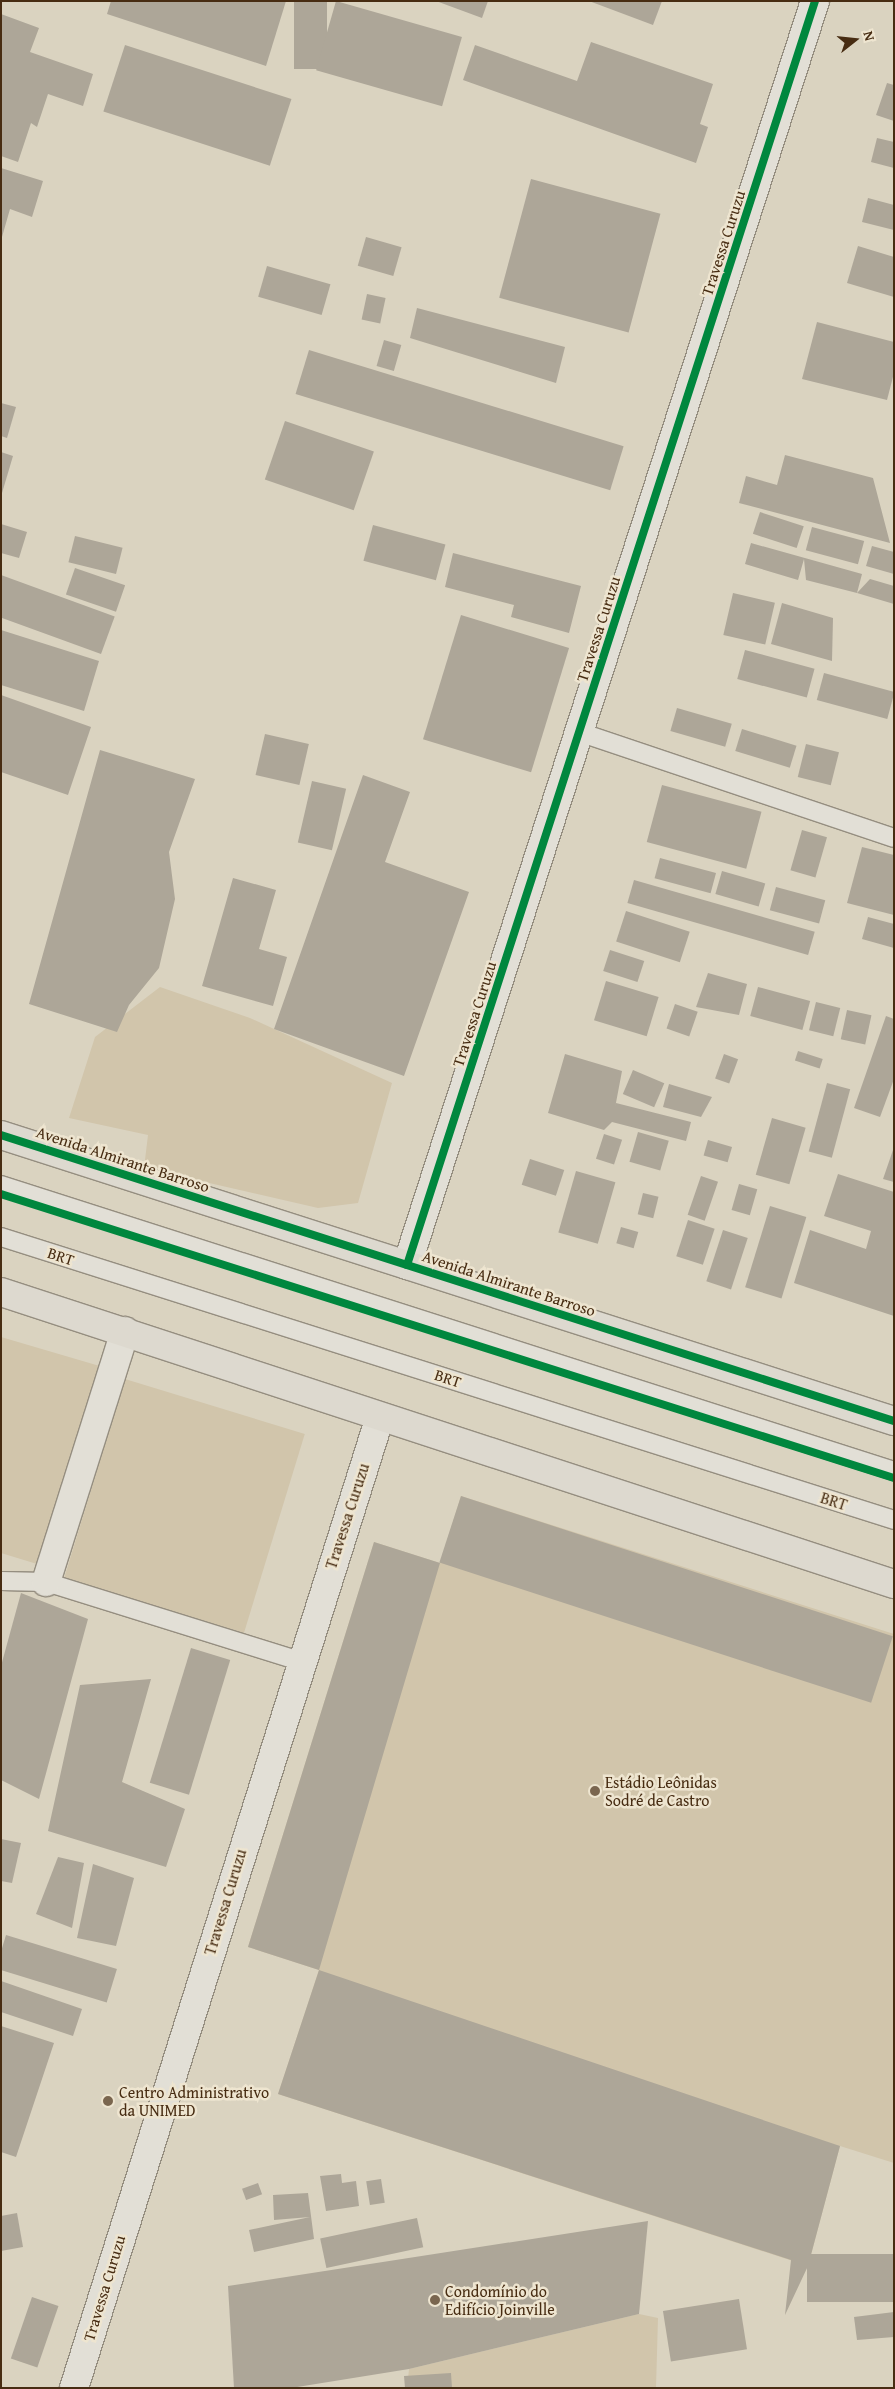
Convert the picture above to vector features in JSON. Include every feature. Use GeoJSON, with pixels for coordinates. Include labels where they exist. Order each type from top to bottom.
{"type":"FeatureCollection","features":[{"type":"Feature","properties":{"kind":"highway","name":"Avenida Almirante Barroso"},"geometry":{"type":"LineString","coordinates":[[1,1135],[894,1421]]}},
{"type":"Feature","properties":{"kind":"highway"},"geometry":{"type":"LineString","coordinates":[[1,1292],[894,1584]]}},
{"type":"Feature","properties":{"kind":"street","name":"Travessa Curuzu"},"geometry":{"type":"LineString","coordinates":[[407,1265],[815,1]]}},
{"type":"Feature","properties":{"kind":"street"},"geometry":{"type":"LineString","coordinates":[[46,1582],[125,1331]]}},
{"type":"Feature","properties":{"kind":"street","name":"Travessa Curuzu"},"geometry":{"type":"LineString","coordinates":[[74,2388],[300,1661],[380,1417]]}},
{"type":"Feature","properties":{"kind":"lane"},"geometry":{"type":"LineString","coordinates":[[579,732],[894,838]]}},
{"type":"Feature","properties":{"kind":"lane"},"geometry":{"type":"LineString","coordinates":[[1,1185],[894,1471]]}},
{"type":"Feature","properties":{"kind":"lane","name":"BRT"},"geometry":{"type":"LineString","coordinates":[[1,1237],[894,1520]]}},
{"type":"Feature","properties":{"kind":"lane"},"geometry":{"type":"LineString","coordinates":[[1,1582],[46,1582],[300,1661]]}},
{"type":"Feature","properties":{"kind":"shaded area"},"geometry":{"type":"Polygon","coordinates":[[[160,987],[250,1018],[392,1083],[358,1203],[318,1208],[144,1168],[148,1135],[69,1118],[95,1037],[160,987]]]}},
{"type":"Feature","properties":{"kind":"shaded area"},"geometry":{"type":"Polygon","coordinates":[[[1,1337],[103,1367],[37,1564],[1,1553],[1,1337]]]}},
{"type":"Feature","properties":{"kind":"shaded area"},"geometry":{"type":"Polygon","coordinates":[[[125,1379],[305,1434],[244,1633],[64,1578],[125,1379]]]}},
{"type":"Feature","properties":{"kind":"shaded area","name":"Estádio Leônidas Sodré de Castro"},"geometry":{"type":"Polygon","coordinates":[[[461,1496],[894,1634],[894,2163],[840,2146],[808,2266],[278,2094],[319,1970],[248,1947],[374,1542],[440,1563],[461,1496]]]}},
{"type":"Feature","properties":{"kind":"shaded area"},"geometry":{"type":"Polygon","coordinates":[[[639,2314],[658,2318],[656,2388],[407,2388],[409,2369],[639,2314]]]}},
{"type":"Feature","properties":{"kind":"building"},"geometry":{"type":"Polygon","coordinates":[[[111,1],[286,1],[266,66],[107,14],[111,1]]]}},
{"type":"Feature","properties":{"kind":"building"},"geometry":{"type":"Polygon","coordinates":[[[294,1],[327,1],[327,69],[294,69],[294,1]]]}},
{"type":"Feature","properties":{"kind":"building"},"geometry":{"type":"Polygon","coordinates":[[[336,1],[462,37],[442,106],[316,70],[336,1]]]}},
{"type":"Feature","properties":{"kind":"building"},"geometry":{"type":"Polygon","coordinates":[[[436,1],[488,1],[482,18],[436,1]]]}},
{"type":"Feature","properties":{"kind":"building"},"geometry":{"type":"Polygon","coordinates":[[[589,1],[662,1],[653,25],[589,1]]]}},
{"type":"Feature","properties":{"kind":"building"},"geometry":{"type":"Polygon","coordinates":[[[1,14],[39,28],[30,52],[93,74],[83,106],[48,94],[37,127],[31,123],[18,162],[1,156],[1,14]]]}},
{"type":"Feature","properties":{"kind":"building"},"geometry":{"type":"Polygon","coordinates":[[[591,42],[713,84],[700,124],[708,127],[696,163],[463,80],[475,45],[577,81],[591,42]]]}},
{"type":"Feature","properties":{"kind":"building"},"geometry":{"type":"Polygon","coordinates":[[[125,45],[291,99],[270,166],[103,112],[125,45]]]}},
{"type":"Feature","properties":{"kind":"building"},"geometry":{"type":"Polygon","coordinates":[[[887,83],[894,85],[894,121],[876,115],[887,83]]]}},
{"type":"Feature","properties":{"kind":"building"},"geometry":{"type":"Polygon","coordinates":[[[877,138],[894,142],[894,168],[871,162],[877,138]]]}},
{"type":"Feature","properties":{"kind":"building"},"geometry":{"type":"Polygon","coordinates":[[[1,168],[43,181],[32,217],[10,209],[2,237],[1,168]]]}},
{"type":"Feature","properties":{"kind":"building"},"geometry":{"type":"Polygon","coordinates":[[[531,179],[660,214],[629,332],[499,298],[531,179]]]}},
{"type":"Feature","properties":{"kind":"building"},"geometry":{"type":"Polygon","coordinates":[[[868,198],[894,205],[894,230],[862,222],[868,198]]]}},
{"type":"Feature","properties":{"kind":"building"},"geometry":{"type":"Polygon","coordinates":[[[366,237],[402,247],[393,276],[358,266],[366,237]]]}},
{"type":"Feature","properties":{"kind":"building"},"geometry":{"type":"Polygon","coordinates":[[[858,246],[894,257],[894,297],[847,283],[858,246]]]}},
{"type":"Feature","properties":{"kind":"building"},"geometry":{"type":"Polygon","coordinates":[[[267,266],[330,284],[322,315],[258,297],[267,266]]]}},
{"type":"Feature","properties":{"kind":"building"},"geometry":{"type":"Polygon","coordinates":[[[367,294],[386,298],[380,323],[362,319],[367,294]]]}},
{"type":"Feature","properties":{"kind":"building"},"geometry":{"type":"Polygon","coordinates":[[[417,308],[565,347],[556,383],[410,338],[417,308]]]}},
{"type":"Feature","properties":{"kind":"building"},"geometry":{"type":"Polygon","coordinates":[[[817,322],[894,342],[894,373],[887,400],[802,379],[817,322]]]}},
{"type":"Feature","properties":{"kind":"building"},"geometry":{"type":"Polygon","coordinates":[[[384,340],[401,345],[394,371],[377,366],[384,340]]]}},
{"type":"Feature","properties":{"kind":"building"},"geometry":{"type":"Polygon","coordinates":[[[309,350],[624,446],[610,490],[296,394],[309,350]]]}},
{"type":"Feature","properties":{"kind":"building"},"geometry":{"type":"Polygon","coordinates":[[[1,403],[16,407],[7,438],[1,436],[1,403]]]}},
{"type":"Feature","properties":{"kind":"building"},"geometry":{"type":"Polygon","coordinates":[[[285,421],[374,452],[354,510],[265,480],[285,421]]]}},
{"type":"Feature","properties":{"kind":"building"},"geometry":{"type":"Polygon","coordinates":[[[1,452],[13,456],[2,493],[1,492],[1,452]]]}},
{"type":"Feature","properties":{"kind":"building"},"geometry":{"type":"Polygon","coordinates":[[[785,455],[873,478],[890,543],[739,503],[746,476],[777,485],[785,455]]]}},
{"type":"Feature","properties":{"kind":"building"},"geometry":{"type":"Polygon","coordinates":[[[760,512],[804,526],[797,548],[753,534],[760,512]]]}},
{"type":"Feature","properties":{"kind":"building"},"geometry":{"type":"Polygon","coordinates":[[[1,524],[27,532],[19,558],[1,553],[1,524]]]}},
{"type":"Feature","properties":{"kind":"building"},"geometry":{"type":"Polygon","coordinates":[[[373,525],[445,544],[436,580],[363,561],[373,525]]]}},
{"type":"Feature","properties":{"kind":"building"},"geometry":{"type":"Polygon","coordinates":[[[812,527],[864,541],[858,564],[806,550],[812,527]]]}},
{"type":"Feature","properties":{"kind":"building"},"geometry":{"type":"Polygon","coordinates":[[[75,536],[123,548],[116,574],[68,562],[75,536]]]}},
{"type":"Feature","properties":{"kind":"building"},"geometry":{"type":"Polygon","coordinates":[[[751,543],[862,574],[857,593],[806,580],[804,559],[798,580],[745,564],[751,543]]]}},
{"type":"Feature","properties":{"kind":"building"},"geometry":{"type":"Polygon","coordinates":[[[872,546],[894,552],[894,574],[866,566],[872,546]]]}},
{"type":"Feature","properties":{"kind":"building"},"geometry":{"type":"Polygon","coordinates":[[[453,553],[581,586],[569,633],[511,617],[514,605],[445,587],[453,553]]]}},
{"type":"Feature","properties":{"kind":"building"},"geometry":{"type":"Polygon","coordinates":[[[75,568],[125,585],[116,612],[66,594],[75,568]]]}},
{"type":"Feature","properties":{"kind":"building"},"geometry":{"type":"Polygon","coordinates":[[[1,575],[115,616],[101,654],[1,618],[1,575]]]}},
{"type":"Feature","properties":{"kind":"building"},"geometry":{"type":"Polygon","coordinates":[[[870,579],[894,586],[894,604],[857,593],[870,579]]]}},
{"type":"Feature","properties":{"kind":"building"},"geometry":{"type":"Polygon","coordinates":[[[733,593],[775,603],[765,645],[723,635],[733,593]]]}},
{"type":"Feature","properties":{"kind":"building"},"geometry":{"type":"Polygon","coordinates":[[[782,603],[833,618],[832,661],[771,644],[782,603]]]}},
{"type":"Feature","properties":{"kind":"building"},"geometry":{"type":"Polygon","coordinates":[[[461,615],[569,648],[531,772],[423,739],[461,615]]]}},
{"type":"Feature","properties":{"kind":"building"},"geometry":{"type":"Polygon","coordinates":[[[1,630],[99,661],[84,711],[1,685],[1,630]]]}},
{"type":"Feature","properties":{"kind":"building"},"geometry":{"type":"Polygon","coordinates":[[[745,650],[815,669],[807,698],[737,679],[745,650]]]}},
{"type":"Feature","properties":{"kind":"building"},"geometry":{"type":"Polygon","coordinates":[[[824,673],[894,692],[887,719],[817,700],[824,673]]]}},
{"type":"Feature","properties":{"kind":"building"},"geometry":{"type":"Polygon","coordinates":[[[1,695],[91,727],[68,795],[1,772],[1,695]]]}},
{"type":"Feature","properties":{"kind":"building"},"geometry":{"type":"Polygon","coordinates":[[[677,708],[732,724],[725,747],[670,731],[677,708]]]}},
{"type":"Feature","properties":{"kind":"building"},"geometry":{"type":"Polygon","coordinates":[[[742,729],[797,746],[790,768],[735,751],[742,729]]]}},
{"type":"Feature","properties":{"kind":"building"},"geometry":{"type":"Polygon","coordinates":[[[265,734],[309,744],[299,785],[256,775],[265,734]]]}},
{"type":"Feature","properties":{"kind":"building"},"geometry":{"type":"Polygon","coordinates":[[[806,744],[839,752],[831,785],[798,777],[806,744]]]}},
{"type":"Feature","properties":{"kind":"building"},"geometry":{"type":"Polygon","coordinates":[[[100,750],[195,779],[169,852],[175,899],[159,968],[129,1005],[117,1032],[29,1004],[100,750]]]}},
{"type":"Feature","properties":{"kind":"building"},"geometry":{"type":"Polygon","coordinates":[[[363,775],[410,792],[385,862],[469,892],[404,1076],[274,1029],[363,775]]]}},
{"type":"Feature","properties":{"kind":"building"},"geometry":{"type":"Polygon","coordinates":[[[312,781],[346,789],[332,850],[298,842],[312,781]]]}},
{"type":"Feature","properties":{"kind":"building"},"geometry":{"type":"Polygon","coordinates":[[[662,785],[761,812],[746,869],[647,842],[662,785]]]}},
{"type":"Feature","properties":{"kind":"building"},"geometry":{"type":"Polygon","coordinates":[[[802,830],[827,837],[815,878],[790,870],[802,830]]]}},
{"type":"Feature","properties":{"kind":"building"},"geometry":{"type":"Polygon","coordinates":[[[862,847],[894,855],[894,915],[847,903],[862,847]]]}},
{"type":"Feature","properties":{"kind":"building"},"geometry":{"type":"Polygon","coordinates":[[[660,858],[716,873],[711,893],[655,878],[660,858]]]}},
{"type":"Feature","properties":{"kind":"building"},"geometry":{"type":"Polygon","coordinates":[[[722,871],[765,883],[759,906],[715,894],[722,871]]]}},
{"type":"Feature","properties":{"kind":"building"},"geometry":{"type":"Polygon","coordinates":[[[233,878],[276,890],[259,949],[287,957],[273,1006],[202,986],[233,878]]]}},
{"type":"Feature","properties":{"kind":"building"},"geometry":{"type":"Polygon","coordinates":[[[634,880],[815,932],[808,955],[627,903],[634,880]]]}},
{"type":"Feature","properties":{"kind":"building"},"geometry":{"type":"Polygon","coordinates":[[[776,887],[825,900],[819,923],[770,910],[776,887]]]}},
{"type":"Feature","properties":{"kind":"building"},"geometry":{"type":"Polygon","coordinates":[[[626,911],[690,932],[680,962],[616,941],[626,911]]]}},
{"type":"Feature","properties":{"kind":"building"},"geometry":{"type":"Polygon","coordinates":[[[868,917],[894,924],[894,948],[862,939],[868,917]]]}},
{"type":"Feature","properties":{"kind":"building"},"geometry":{"type":"Polygon","coordinates":[[[610,950],[644,961],[637,982],[603,971],[610,950]]]}},
{"type":"Feature","properties":{"kind":"building"},"geometry":{"type":"Polygon","coordinates":[[[708,973],[747,984],[739,1015],[696,1007],[708,973]]]}},
{"type":"Feature","properties":{"kind":"building"},"geometry":{"type":"Polygon","coordinates":[[[606,981],[659,997],[647,1036],[594,1020],[606,981]]]}},
{"type":"Feature","properties":{"kind":"building"},"geometry":{"type":"Polygon","coordinates":[[[758,987],[810,1001],[802,1030],[750,1016],[758,987]]]}},
{"type":"Feature","properties":{"kind":"building"},"geometry":{"type":"Polygon","coordinates":[[[816,1002],[840,1008],[833,1036],[809,1030],[816,1002]]]}},
{"type":"Feature","properties":{"kind":"building"},"geometry":{"type":"Polygon","coordinates":[[[675,1004],[698,1012],[689,1036],[667,1029],[675,1004]]]}},
{"type":"Feature","properties":{"kind":"building"},"geometry":{"type":"Polygon","coordinates":[[[847,1010],[871,1015],[865,1045],[841,1039],[847,1010]]]}},
{"type":"Feature","properties":{"kind":"building"},"geometry":{"type":"Polygon","coordinates":[[[886,1016],[894,1019],[894,1079],[880,1117],[854,1108],[886,1016]]]}},
{"type":"Feature","properties":{"kind":"building"},"geometry":{"type":"Polygon","coordinates":[[[798,1051],[823,1059],[820,1069],[795,1061],[798,1051]]]}},
{"type":"Feature","properties":{"kind":"building"},"geometry":{"type":"Polygon","coordinates":[[[565,1054],[622,1071],[615,1108],[616,1103],[691,1122],[686,1141],[612,1122],[604,1130],[548,1113],[565,1054]]]}},
{"type":"Feature","properties":{"kind":"building"},"geometry":{"type":"Polygon","coordinates":[[[724,1054],[738,1059],[729,1084],[715,1078],[724,1054]]]}},
{"type":"Feature","properties":{"kind":"building"},"geometry":{"type":"Polygon","coordinates":[[[633,1070],[664,1083],[654,1107],[623,1094],[633,1070]]]}},
{"type":"Feature","properties":{"kind":"building"},"geometry":{"type":"Polygon","coordinates":[[[827,1083],[850,1089],[832,1158],[809,1152],[827,1083]]]}},
{"type":"Feature","properties":{"kind":"building"},"geometry":{"type":"Polygon","coordinates":[[[669,1084],[712,1097],[701,1117],[663,1107],[669,1084]]]}},
{"type":"Feature","properties":{"kind":"building"},"geometry":{"type":"Polygon","coordinates":[[[772,1118],[806,1128],[789,1184],[756,1175],[772,1118]]]}},
{"type":"Feature","properties":{"kind":"building"},"geometry":{"type":"Polygon","coordinates":[[[638,1132],[669,1141],[660,1171],[629,1162],[638,1132]]]}},
{"type":"Feature","properties":{"kind":"building"},"geometry":{"type":"Polygon","coordinates":[[[604,1134],[622,1140],[614,1165],[596,1159],[604,1134]]]}},
{"type":"Feature","properties":{"kind":"building"},"geometry":{"type":"Polygon","coordinates":[[[708,1140],[732,1147],[728,1162],[704,1155],[708,1140]]]}},
{"type":"Feature","properties":{"kind":"building"},"geometry":{"type":"Polygon","coordinates":[[[894,1147],[894,1182],[883,1179],[894,1147]]]}},
{"type":"Feature","properties":{"kind":"building"},"geometry":{"type":"Polygon","coordinates":[[[530,1159],[564,1170],[556,1196],[522,1185],[530,1159]]]}},
{"type":"Feature","properties":{"kind":"building"},"geometry":{"type":"Polygon","coordinates":[[[576,1171],[615,1182],[598,1244],[558,1233],[576,1171]]]}},
{"type":"Feature","properties":{"kind":"building"},"geometry":{"type":"Polygon","coordinates":[[[838,1174],[894,1192],[894,1316],[794,1283],[810,1230],[866,1249],[871,1231],[824,1216],[838,1174]]]}},
{"type":"Feature","properties":{"kind":"building"},"geometry":{"type":"Polygon","coordinates":[[[701,1176],[718,1182],[705,1221],[688,1215],[701,1176]]]}},
{"type":"Feature","properties":{"kind":"building"},"geometry":{"type":"Polygon","coordinates":[[[739,1184],[757,1189],[750,1215],[732,1210],[739,1184]]]}},
{"type":"Feature","properties":{"kind":"building"},"geometry":{"type":"Polygon","coordinates":[[[643,1193],[659,1197],[653,1218],[638,1214],[643,1193]]]}},
{"type":"Feature","properties":{"kind":"building"},"geometry":{"type":"Polygon","coordinates":[[[770,1206],[806,1217],[781,1298],[745,1287],[770,1206]]]}},
{"type":"Feature","properties":{"kind":"building"},"geometry":{"type":"Polygon","coordinates":[[[688,1220],[715,1229],[703,1265],[676,1256],[688,1220]]]}},
{"type":"Feature","properties":{"kind":"building"},"geometry":{"type":"Polygon","coordinates":[[[621,1227],[638,1232],[634,1248],[616,1243],[621,1227]]]}},
{"type":"Feature","properties":{"kind":"building"},"geometry":{"type":"Polygon","coordinates":[[[723,1230],[748,1238],[731,1289],[706,1281],[723,1230]]]}},
{"type":"Feature","properties":{"kind":"building"},"geometry":{"type":"Polygon","coordinates":[[[461,1496],[893,1636],[871,1703],[439,1563],[461,1496]]]}},
{"type":"Feature","properties":{"kind":"building"},"geometry":{"type":"Polygon","coordinates":[[[374,1542],[440,1563],[319,1970],[248,1947],[374,1542]]]}},
{"type":"Feature","properties":{"kind":"building"},"geometry":{"type":"Polygon","coordinates":[[[21,1593],[88,1619],[39,1799],[1,1780],[1,1666],[21,1593]]]}},
{"type":"Feature","properties":{"kind":"building"},"geometry":{"type":"Polygon","coordinates":[[[191,1648],[230,1660],[189,1795],[150,1783],[191,1648]]]}},
{"type":"Feature","properties":{"kind":"building"},"geometry":{"type":"Polygon","coordinates":[[[151,1679],[122,1782],[185,1809],[166,1867],[48,1831],[80,1685],[151,1679]]]}},
{"type":"Feature","properties":{"kind":"building"},"geometry":{"type":"Polygon","coordinates":[[[1,1839],[21,1843],[12,1883],[1,1881],[1,1839]]]}},
{"type":"Feature","properties":{"kind":"building"},"geometry":{"type":"Polygon","coordinates":[[[58,1857],[84,1863],[72,1928],[36,1914],[58,1857]]]}},
{"type":"Feature","properties":{"kind":"building"},"geometry":{"type":"Polygon","coordinates":[[[93,1864],[134,1878],[116,1946],[77,1938],[93,1864]]]}},
{"type":"Feature","properties":{"kind":"building"},"geometry":{"type":"Polygon","coordinates":[[[6,1935],[117,1969],[107,2002],[1,1970],[1,1951],[6,1935]]]}},
{"type":"Feature","properties":{"kind":"building"},"geometry":{"type":"Polygon","coordinates":[[[319,1970],[840,2146],[808,2266],[785,2315],[791,2260],[278,2094],[319,1970]]]}},
{"type":"Feature","properties":{"kind":"building"},"geometry":{"type":"Polygon","coordinates":[[[1,1981],[82,2009],[73,2036],[1,2012],[1,1981]]]}},
{"type":"Feature","properties":{"kind":"building"},"geometry":{"type":"Polygon","coordinates":[[[1,2026],[54,2043],[16,2157],[1,2152],[1,2026]]]}},
{"type":"Feature","properties":{"kind":"building"},"geometry":{"type":"Polygon","coordinates":[[[341,2174],[342,2183],[356,2181],[359,2206],[326,2211],[320,2176],[341,2174]]]}},
{"type":"Feature","properties":{"kind":"building"},"geometry":{"type":"Polygon","coordinates":[[[381,2179],[385,2203],[370,2205],[366,2181],[381,2179]]]}},
{"type":"Feature","properties":{"kind":"building"},"geometry":{"type":"Polygon","coordinates":[[[258,2183],[262,2194],[246,2200],[242,2189],[258,2183]]]}},
{"type":"Feature","properties":{"kind":"building"},"geometry":{"type":"Polygon","coordinates":[[[308,2193],[314,2239],[254,2252],[249,2230],[310,2217],[274,2220],[273,2195],[308,2193]]]}},
{"type":"Feature","properties":{"kind":"building"},"geometry":{"type":"Polygon","coordinates":[[[17,2213],[23,2247],[1,2251],[1,2216],[17,2213]]]}},
{"type":"Feature","properties":{"kind":"building"},"geometry":{"type":"Polygon","coordinates":[[[417,2218],[423,2247],[326,2268],[320,2239],[417,2218]]]}},
{"type":"Feature","properties":{"kind":"building","name":"Condomínio do Edifício Joinville"},"geometry":{"type":"Polygon","coordinates":[[[648,2221],[639,2314],[409,2369],[291,2388],[234,2388],[228,2286],[648,2221]]]}},
{"type":"Feature","properties":{"kind":"building"},"geometry":{"type":"Polygon","coordinates":[[[807,2254],[894,2254],[894,2302],[807,2302],[807,2254]]]}},
{"type":"Feature","properties":{"kind":"building"},"geometry":{"type":"Polygon","coordinates":[[[32,2297],[58,2306],[37,2368],[11,2358],[32,2297]]]}},
{"type":"Feature","properties":{"kind":"building"},"geometry":{"type":"Polygon","coordinates":[[[739,2299],[747,2349],[671,2361],[663,2311],[739,2299]]]}},
{"type":"Feature","properties":{"kind":"building"},"geometry":{"type":"Polygon","coordinates":[[[894,2312],[894,2337],[857,2340],[854,2317],[894,2312]]]}},
{"type":"Feature","properties":{"kind":"building"},"geometry":{"type":"Polygon","coordinates":[[[451,2373],[452,2388],[405,2388],[404,2376],[451,2373]]]}},
{"type":"Feature","properties":{"kind":"cycle path"},"geometry":{"type":"LineString","coordinates":[[407,1265],[815,1]]}},
{"type":"Feature","properties":{"kind":"cycle path"},"geometry":{"type":"LineString","coordinates":[[1,1135],[894,1421]]}},
{"type":"Feature","properties":{"kind":"cycle path"},"geometry":{"type":"LineString","coordinates":[[1,1194],[894,1478]]}},
{"type":"Feature","properties":{"kind":"place","name":"Estádio Leônidas Sodré de Castro"},"geometry":{"type":"Point","coordinates":[595,1791]}},
{"type":"Feature","properties":{"kind":"place","name":"Centro Administrativo da UNIMED"},"geometry":{"type":"Point","coordinates":[108,2101]}},
{"type":"Feature","properties":{"kind":"place","name":"Condomínio do Edifício Joinville"},"geometry":{"type":"Point","coordinates":[435,2300]}}]}
